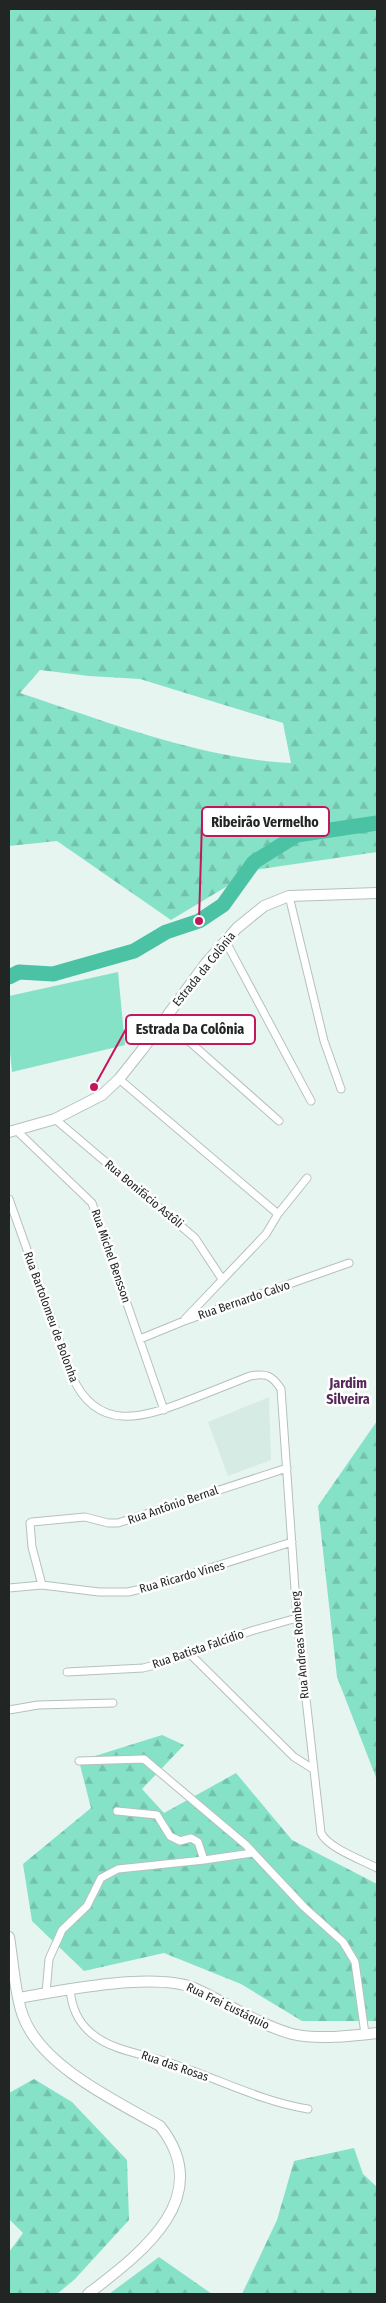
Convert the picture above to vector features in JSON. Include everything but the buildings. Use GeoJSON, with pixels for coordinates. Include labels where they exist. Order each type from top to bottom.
{"type":"FeatureCollection","features":[{"type":"Feature","properties":{"kind":"street","name":"Estrada da Colônia"},"geometry":{"type":"LineString","coordinates":[[12,1131],[56,1119],[102,1095],[119,1079],[206,963],[252,914],[264,906],[290,896],[377,893]]}},
{"type":"Feature","properties":{"kind":"street"},"geometry":{"type":"LineString","coordinates":[[290,896],[324,1041],[341,1088]]}},
{"type":"Feature","properties":{"kind":"street"},"geometry":{"type":"LineString","coordinates":[[226,942],[311,1101]]}},
{"type":"Feature","properties":{"kind":"street"},"geometry":{"type":"LineString","coordinates":[[162,1022],[197,1049],[279,1121]]}},
{"type":"Feature","properties":{"kind":"street"},"geometry":{"type":"LineString","coordinates":[[119,1079],[278,1214]]}},
{"type":"Feature","properties":{"kind":"street","name":"Rua Bonifácio Astôli"},"geometry":{"type":"LineString","coordinates":[[56,1119],[195,1238],[222,1279]]}},
{"type":"Feature","properties":{"kind":"street","name":"Rua Michel Bensson"},"geometry":{"type":"LineString","coordinates":[[12,1131],[92,1202],[164,1410]]}},
{"type":"Feature","properties":{"kind":"street"},"geometry":{"type":"LineString","coordinates":[[184,1321],[266,1234],[278,1214],[307,1178]]}},
{"type":"Feature","properties":{"kind":"street","name":"Rua Bartolomeu de Bolonha"},"geometry":{"type":"LineString","coordinates":[[9,1199],[72,1376],[84,1397],[104,1413],[118,1417],[136,1416],[164,1410],[262,1373],[272,1377],[281,1389]]}},
{"type":"Feature","properties":{"kind":"street","name":"Rua Bernardo Calvo"},"geometry":{"type":"LineString","coordinates":[[140,1339],[184,1321],[349,1263]]}},
{"type":"Feature","properties":{"kind":"street","name":"Rua Andreas Romberg"},"geometry":{"type":"LineString","coordinates":[[281,1389],[297,1618],[322,1837],[336,1847],[377,1868]]}},
{"type":"Feature","properties":{"kind":"street","name":"Rua Antônio Bernal"},"geometry":{"type":"LineString","coordinates":[[42,1585],[30,1534],[30,1523],[32,1522],[85,1517],[108,1523],[118,1523],[287,1468]]}},
{"type":"Feature","properties":{"kind":"street","name":"Rua Ricardo Vines"},"geometry":{"type":"LineString","coordinates":[[9,1588],[42,1585],[99,1592],[128,1592],[150,1588],[292,1542]]}},
{"type":"Feature","properties":{"kind":"street","name":"Rua Batista Falcídio"},"geometry":{"type":"LineString","coordinates":[[67,1672],[143,1668],[160,1664],[251,1631],[297,1618]]}},
{"type":"Feature","properties":{"kind":"street"},"geometry":{"type":"LineString","coordinates":[[189,1653],[294,1757],[313,1769]]}},
{"type":"Feature","properties":{"kind":"street"},"geometry":{"type":"LineString","coordinates":[[9,1710],[38,1705],[114,1703]]}},
{"type":"Feature","properties":{"kind":"street"},"geometry":{"type":"LineString","coordinates":[[79,1761],[144,1758],[252,1853],[304,1907],[344,1942],[355,1962],[365,2034]]}},
{"type":"Feature","properties":{"kind":"street"},"geometry":{"type":"LineString","coordinates":[[117,1811],[157,1815],[170,1836],[180,1841],[191,1838],[198,1842],[204,1860]]}},
{"type":"Feature","properties":{"kind":"street"},"geometry":{"type":"LineString","coordinates":[[46,1993],[49,1959],[62,1930],[86,1906],[101,1878],[118,1869],[252,1853]]}},
{"type":"Feature","properties":{"kind":"street"},"geometry":{"type":"LineString","coordinates":[[9,1937],[15,1993],[28,2028],[46,2052],[61,2066],[160,2126],[171,2140],[178,2154],[180,2177],[171,2214],[155,2237],[138,2255],[88,2294]]}},
{"type":"Feature","properties":{"kind":"street","name":"Rua Frei Eustáquio"},"geometry":{"type":"LineString","coordinates":[[15,1993],[46,1993],[103,1985],[177,1983],[208,1994],[267,2025],[295,2034],[345,2036],[377,2033]]}},
{"type":"Feature","properties":{"kind":"street","name":"Rua das Rosas"},"geometry":{"type":"LineString","coordinates":[[70,1990],[71,2005],[82,2024],[91,2033],[108,2044],[174,2064],[263,2099],[308,2109]]}},
{"type":"Feature","properties":{"kind":"shaded area"},"geometry":{"type":"Polygon","coordinates":[[[269,1397],[271,1460],[228,1476],[208,1422],[269,1397]]]}},
{"type":"Feature","properties":{"kind":"green space"},"geometry":{"type":"Polygon","coordinates":[[[9,9],[377,9],[377,852],[254,870],[171,920],[57,841],[9,846],[9,9]],[[40,670],[20,693],[120,727],[188,746],[256,760],[291,763],[283,723],[140,679],[89,676],[40,670]]]}},
{"type":"Feature","properties":{"kind":"green space"},"geometry":{"type":"Polygon","coordinates":[[[118,972],[125,1045],[12,1072],[9,1042],[9,996],[118,972]]]}},
{"type":"Feature","properties":{"kind":"green space"},"geometry":{"type":"Polygon","coordinates":[[[377,1421],[377,1780],[337,1677],[318,1506],[377,1421]]]}},
{"type":"Feature","properties":{"kind":"green space"},"geometry":{"type":"Polygon","coordinates":[[[162,1735],[184,1745],[142,1789],[164,1813],[236,1773],[292,1840],[377,1884],[377,2021],[302,2021],[241,1984],[164,1953],[84,1971],[32,1921],[23,1864],[91,1808],[79,1761],[162,1735]]]}},
{"type":"Feature","properties":{"kind":"green space"},"geometry":{"type":"Polygon","coordinates":[[[34,2079],[72,2102],[127,2160],[129,2220],[75,2279],[57,2294],[9,2294],[9,2252],[23,2233],[9,2219],[9,2093],[34,2079]]]}},
{"type":"Feature","properties":{"kind":"green space"},"geometry":{"type":"Polygon","coordinates":[[[354,2148],[363,2174],[377,2187],[377,2294],[242,2294],[277,2220],[294,2161],[354,2148]]]}},
{"type":"Feature","properties":{"kind":"green space"},"geometry":{"type":"Polygon","coordinates":[[[159,2257],[212,2294],[109,2294],[159,2257]]]}},
{"type":"Feature","properties":{"kind":"waterway"},"geometry":{"type":"LineString","coordinates":[[9,977],[19,972],[53,974],[134,951],[166,932],[199,921],[223,905],[254,862],[297,835],[377,823]]}},
{"type":"Feature","properties":{"kind":"place","name":"Ribeirão Vermelho"},"geometry":{"type":"Point","coordinates":[199,921]}},
{"type":"Feature","properties":{"kind":"place","name":"Estrada Da Colônia"},"geometry":{"type":"Point","coordinates":[94,1087]}},
{"type":"Feature","properties":{"kind":"district","name":"Jardim Silveira"},"geometry":{"type":"Point","coordinates":[348,1392]}}]}
